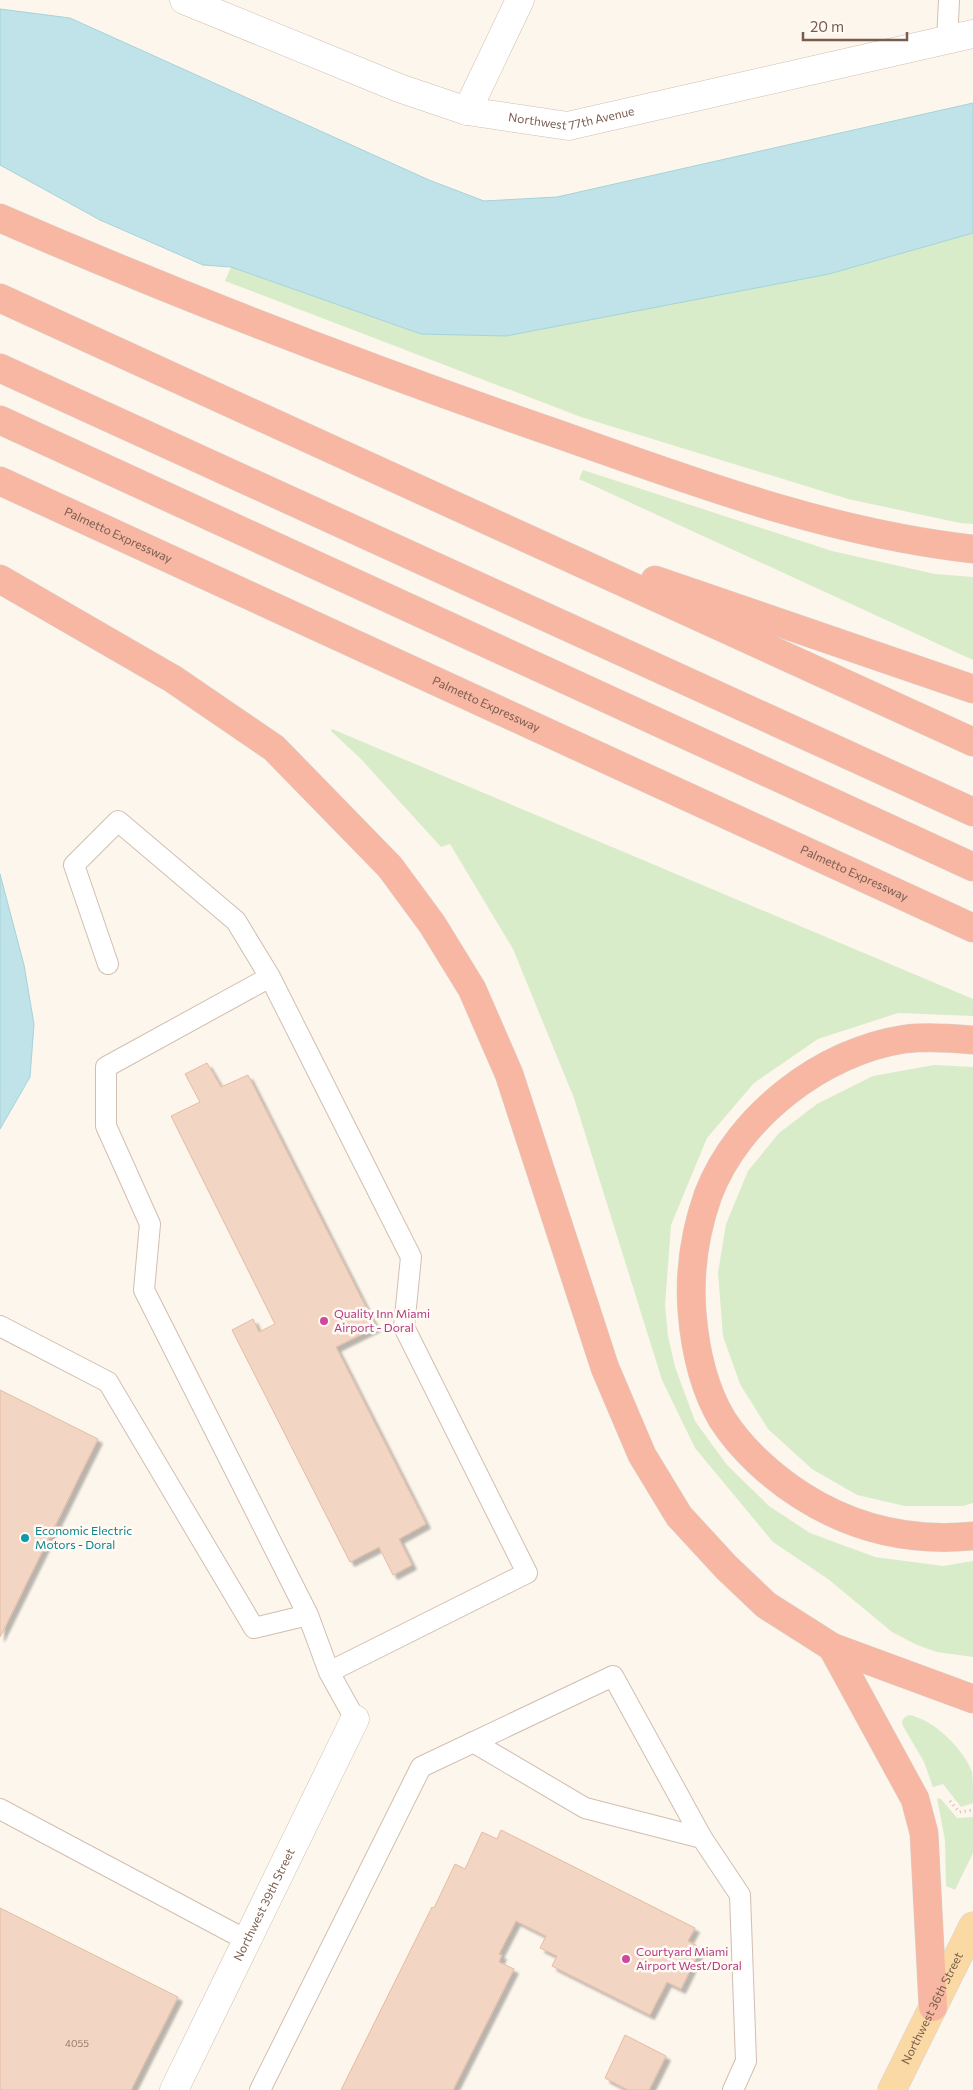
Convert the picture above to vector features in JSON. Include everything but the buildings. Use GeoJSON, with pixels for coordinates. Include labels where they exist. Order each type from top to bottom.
{"type":"FeatureCollection","features":[{"type":"Feature","properties":{"kind":"highway"},"geometry":{"type":"LineString","coordinates":[[0,218],[248,321],[438,392],[659,470],[772,506],[859,530],[932,544],[973,549]]}},
{"type":"Feature","properties":{"kind":"highway"},"geometry":{"type":"LineString","coordinates":[[0,298],[973,742]]}},
{"type":"Feature","properties":{"kind":"highway"},"geometry":{"type":"LineString","coordinates":[[0,368],[973,812]]}},
{"type":"Feature","properties":{"kind":"highway"},"geometry":{"type":"LineString","coordinates":[[0,420],[973,867]]}},
{"type":"Feature","properties":{"kind":"highway","name":"Palmetto Expressway"},"geometry":{"type":"LineString","coordinates":[[0,481],[973,928]]}},
{"type":"Feature","properties":{"kind":"highway"},"geometry":{"type":"LineString","coordinates":[[509,530],[973,688]]}},
{"type":"Feature","properties":{"kind":"highway"},"geometry":{"type":"LineString","coordinates":[[0,579],[174,679],[274,748],[390,867],[432,924],[472,989],[509,1074],[605,1368],[642,1455],[679,1516],[726,1567],[766,1605],[832,1647],[973,1699]]}},
{"type":"Feature","properties":{"kind":"highway"},"geometry":{"type":"LineString","coordinates":[[973,1040],[944,1037],[906,1039],[875,1045],[823,1066],[775,1102],[734,1147],[720,1169],[700,1220],[691,1281],[694,1336],[705,1380],[722,1419],[760,1462],[788,1487],[814,1504],[842,1518],[867,1527],[922,1538],[973,1536]]}},
{"type":"Feature","properties":{"kind":"highway"},"geometry":{"type":"LineString","coordinates":[[832,1647],[915,1799],[924,1833],[933,2007]]}},
{"type":"Feature","properties":{"kind":"main road","name":"Northwest 36th Street"},"geometry":{"type":"LineString","coordinates":[[892,2090],[973,1926]]}},
{"type":"Feature","properties":{"kind":"street","name":"Northwest 77th Avenue"},"geometry":{"type":"LineString","coordinates":[[184,0],[399,88],[467,111],[568,126],[960,38]]}},
{"type":"Feature","properties":{"kind":"street"},"geometry":{"type":"LineString","coordinates":[[467,111],[520,0]]}},
{"type":"Feature","properties":{"kind":"street","name":"Northwest 39th Street"},"geometry":{"type":"LineString","coordinates":[[174,2090],[355,1719]]}},
{"type":"Feature","properties":{"kind":"lane"},"geometry":{"type":"LineString","coordinates":[[949,0],[960,38]]}},
{"type":"Feature","properties":{"kind":"lane"},"geometry":{"type":"LineString","coordinates":[[108,964],[74,865],[118,821],[236,921],[270,977],[411,1257],[404,1327],[528,1573],[329,1672]]}},
{"type":"Feature","properties":{"kind":"lane"},"geometry":{"type":"LineString","coordinates":[[270,977],[106,1067],[106,1126],[150,1224],[144,1290],[308,1615],[329,1672],[355,1719]]}},
{"type":"Feature","properties":{"kind":"lane"},"geometry":{"type":"LineString","coordinates":[[0,1326],[108,1382],[254,1628],[308,1615]]}},
{"type":"Feature","properties":{"kind":"lane"},"geometry":{"type":"LineString","coordinates":[[260,2090],[421,1766],[613,1676],[702,1838],[740,1895],[746,2061],[733,2090]]}},
{"type":"Feature","properties":{"kind":"lane"},"geometry":{"type":"LineString","coordinates":[[473,1742],[585,1808],[702,1838]]}},
{"type":"Feature","properties":{"kind":"lane"},"geometry":{"type":"LineString","coordinates":[[0,1809],[248,1941]]}},
{"type":"Feature","properties":{"kind":"path"},"geometry":{"type":"LineString","coordinates":[[947,1798],[959,1812],[973,1810]]}},
{"type":"Feature","properties":{"kind":"green space"},"geometry":{"type":"Polygon","coordinates":[[[973,233],[973,524],[960,523],[848,499],[581,417],[225,281],[231,267],[421,334],[829,274],[973,233]]]}},
{"type":"Feature","properties":{"kind":"green space"},"geometry":{"type":"Polygon","coordinates":[[[583,470],[832,551],[935,574],[973,577],[973,660],[579,479],[583,470]]]}},
{"type":"Feature","properties":{"kind":"green space"},"geometry":{"type":"Polygon","coordinates":[[[332,729],[973,999],[973,1016],[898,1013],[818,1039],[754,1083],[707,1138],[671,1225],[665,1305],[668,1336],[675,1367],[695,1421],[727,1465],[769,1506],[810,1533],[875,1557],[943,1566],[973,1561],[973,1657],[937,1652],[917,1645],[892,1632],[828,1579],[773,1542],[695,1448],[662,1380],[574,1098],[513,949],[450,844],[441,847],[361,759],[331,731],[332,729]]]}},
{"type":"Feature","properties":{"kind":"green space"},"geometry":{"type":"Polygon","coordinates":[[[934,1065],[973,1067],[973,1503],[963,1506],[905,1506],[857,1495],[812,1469],[768,1429],[740,1384],[723,1336],[718,1273],[726,1224],[748,1171],[779,1133],[817,1104],[873,1076],[934,1065]]]}},
{"type":"Feature","properties":{"kind":"green space"},"geometry":{"type":"Polygon","coordinates":[[[909,1715],[928,1722],[946,1736],[962,1754],[972,1772],[973,1803],[961,1807],[943,1784],[933,1787],[924,1762],[903,1726],[902,1721],[909,1715]]]}},
{"type":"Feature","properties":{"kind":"green space"},"geometry":{"type":"Polygon","coordinates":[[[937,1798],[941,1799],[957,1818],[973,1817],[973,1853],[955,1890],[946,1886],[945,1840],[937,1798]]]}},
{"type":"Feature","properties":{"kind":"water"},"geometry":{"type":"Polygon","coordinates":[[[0,9],[70,18],[429,180],[484,201],[557,197],[973,103],[973,233],[829,274],[506,336],[421,334],[231,267],[203,265],[100,220],[0,165],[0,9]]]}},
{"type":"Feature","properties":{"kind":"water"},"geometry":{"type":"Polygon","coordinates":[[[0,874],[24,965],[34,1024],[30,1077],[0,1129],[0,874]]]}},
{"type":"Feature","properties":{"kind":"place","name":"Quality Inn Miami Airport - Doral"},"geometry":{"type":"Point","coordinates":[324,1321]}},
{"type":"Feature","properties":{"kind":"place","name":"Economic Electric Motors - Doral"},"geometry":{"type":"Point","coordinates":[25,1538]}},
{"type":"Feature","properties":{"kind":"place","name":"Courtyard Miami Airport West/Doral"},"geometry":{"type":"Point","coordinates":[626,1959]}}]}
